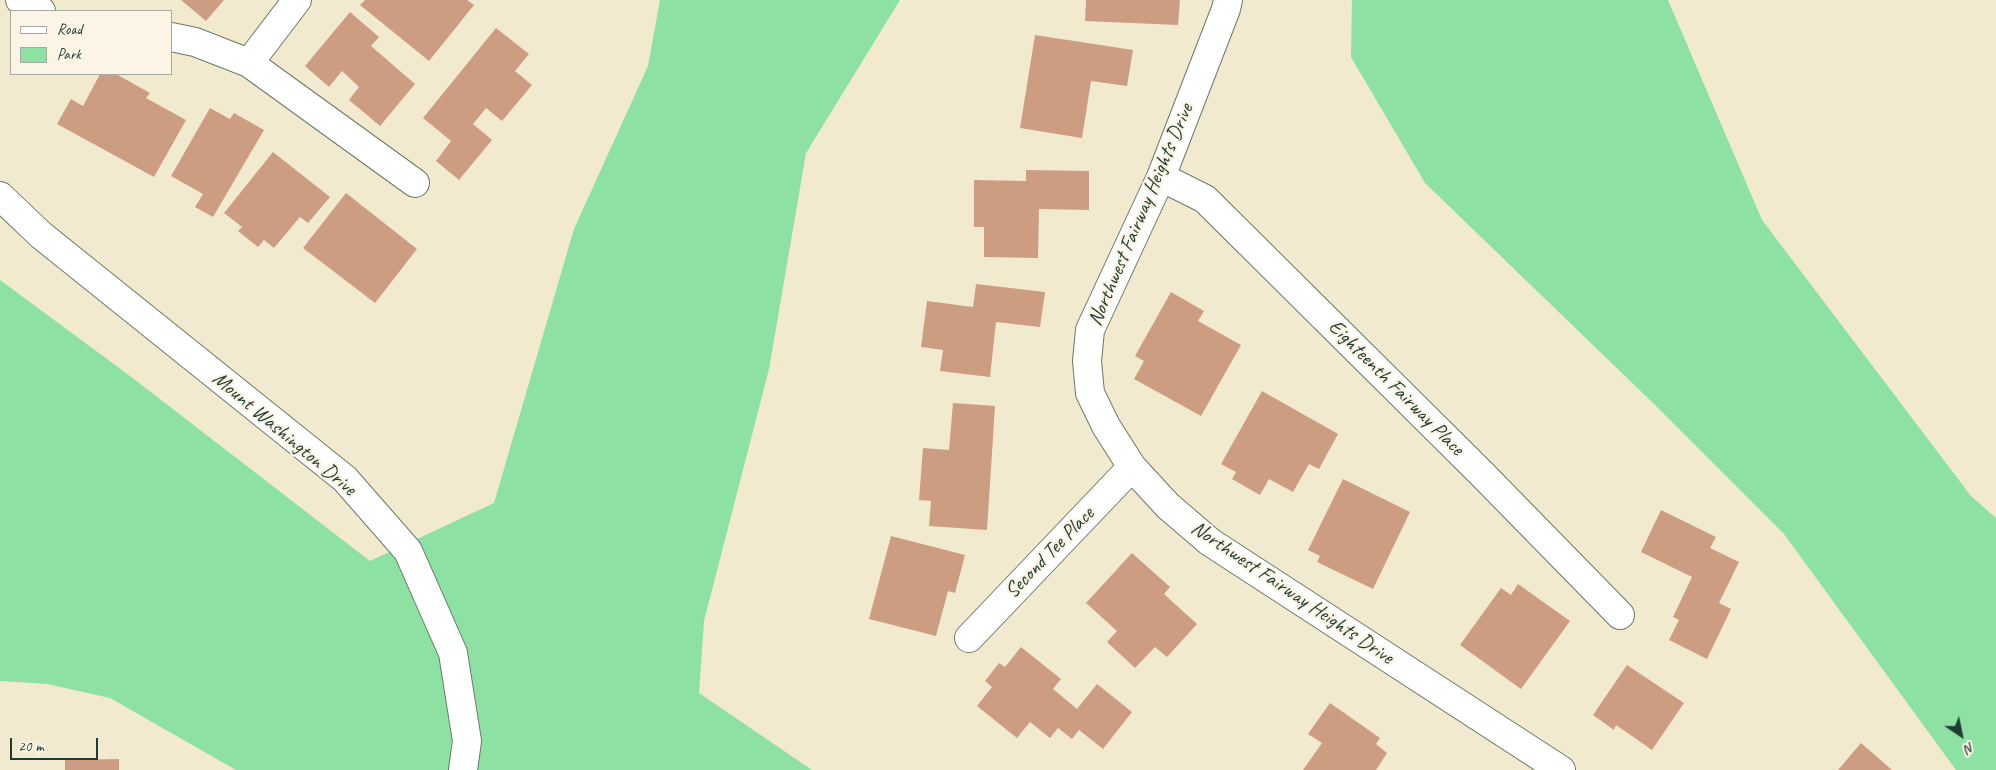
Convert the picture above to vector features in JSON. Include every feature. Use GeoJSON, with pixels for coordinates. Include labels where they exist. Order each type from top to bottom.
{"type":"FeatureCollection","features":[{"type":"Feature","properties":{"kind":"street"},"geometry":{"type":"LineString","coordinates":[[20,0],[39,10]]}},
{"type":"Feature","properties":{"kind":"street"},"geometry":{"type":"LineString","coordinates":[[249,63],[297,0]]}},
{"type":"Feature","properties":{"kind":"street","name":"Northwest Fairway Heights Drive"},"geometry":{"type":"LineString","coordinates":[[1228,0],[1160,177],[1090,330],[1087,361],[1090,393],[1106,426],[1132,467],[1168,506],[1210,542],[1561,770]]}},
{"type":"Feature","properties":{"kind":"street"},"geometry":{"type":"LineString","coordinates":[[172,37],[195,42],[249,63],[415,183]]}},
{"type":"Feature","properties":{"kind":"street","name":"Eighteenth Fairway Place"},"geometry":{"type":"LineString","coordinates":[[1160,177],[1205,200],[1482,474],[1620,615]]}},
{"type":"Feature","properties":{"kind":"street","name":"Mount Washington Drive"},"geometry":{"type":"LineString","coordinates":[[0,196],[41,235],[345,480],[408,551],[453,652],[466,741],[463,770]]}},
{"type":"Feature","properties":{"kind":"street","name":"Second Tee Place"},"geometry":{"type":"LineString","coordinates":[[969,638],[1132,467]]}},
{"type":"Feature","properties":{"kind":"green space"},"geometry":{"type":"Polygon","coordinates":[[[660,0],[900,0],[806,153],[769,369],[704,621],[699,693],[812,770],[236,770],[110,698],[47,684],[0,681],[0,280],[130,376],[370,561],[494,503],[574,229],[648,66],[660,0]]]}},
{"type":"Feature","properties":{"kind":"green space"},"geometry":{"type":"Polygon","coordinates":[[[1352,0],[1668,0],[1762,220],[1971,496],[1996,518],[1996,770],[1956,770],[1784,534],[1652,402],[1425,183],[1351,57],[1352,0]]]}},
{"type":"Feature","properties":{"kind":"building"},"geometry":{"type":"Polygon","coordinates":[[[181,0],[224,0],[206,21],[181,0]]]}},
{"type":"Feature","properties":{"kind":"building"},"geometry":{"type":"Polygon","coordinates":[[[365,0],[467,0],[474,5],[429,61],[360,5],[365,0]]]}},
{"type":"Feature","properties":{"kind":"building"},"geometry":{"type":"Polygon","coordinates":[[[1086,0],[1180,0],[1178,25],[1085,21],[1086,0]]]}},
{"type":"Feature","properties":{"kind":"building"},"geometry":{"type":"Polygon","coordinates":[[[350,12],[379,37],[371,46],[415,84],[380,126],[349,100],[359,87],[342,71],[329,87],[305,66],[350,12]]]}},
{"type":"Feature","properties":{"kind":"building"},"geometry":{"type":"Polygon","coordinates":[[[496,28],[529,54],[515,71],[532,85],[502,121],[486,108],[473,124],[492,140],[459,180],[436,161],[451,141],[423,118],[496,28]]]}},
{"type":"Feature","properties":{"kind":"building"},"geometry":{"type":"Polygon","coordinates":[[[1035,35],[1133,50],[1127,86],[1091,81],[1082,138],[1020,128],[1035,35]]]}},
{"type":"Feature","properties":{"kind":"building"},"geometry":{"type":"Polygon","coordinates":[[[99,75],[118,75],[150,93],[146,98],[186,120],[154,177],[57,124],[71,99],[83,106],[99,75]]]}},
{"type":"Feature","properties":{"kind":"building"},"geometry":{"type":"Polygon","coordinates":[[[210,108],[230,119],[234,113],[264,130],[213,217],[195,207],[203,194],[171,176],[210,108]]]}},
{"type":"Feature","properties":{"kind":"building"},"geometry":{"type":"Polygon","coordinates":[[[273,152],[330,197],[308,223],[300,217],[274,248],[264,240],[258,247],[238,231],[242,227],[224,213],[273,152]]]}},
{"type":"Feature","properties":{"kind":"building"},"geometry":{"type":"Polygon","coordinates":[[[1026,170],[1089,171],[1089,210],[1039,209],[1038,258],[984,257],[984,227],[974,227],[974,180],[1026,181],[1026,170]]]}},
{"type":"Feature","properties":{"kind":"building"},"geometry":{"type":"Polygon","coordinates":[[[346,193],[417,249],[375,303],[303,248],[346,193]]]}},
{"type":"Feature","properties":{"kind":"building"},"geometry":{"type":"Polygon","coordinates":[[[976,284],[1045,292],[1040,327],[996,322],[990,377],[940,371],[943,350],[921,347],[927,301],[973,307],[976,284]]]}},
{"type":"Feature","properties":{"kind":"building"},"geometry":{"type":"Polygon","coordinates":[[[1171,292],[1204,311],[1198,321],[1241,345],[1201,416],[1134,379],[1144,361],[1135,356],[1171,292]]]}},
{"type":"Feature","properties":{"kind":"building"},"geometry":{"type":"Polygon","coordinates":[[[1262,391],[1338,434],[1319,469],[1309,464],[1293,492],[1269,479],[1260,495],[1232,479],[1236,472],[1221,464],[1262,391]]]}},
{"type":"Feature","properties":{"kind":"building"},"geometry":{"type":"Polygon","coordinates":[[[953,403],[995,406],[987,530],[929,526],[931,501],[919,500],[923,448],[949,450],[953,403]]]}},
{"type":"Feature","properties":{"kind":"building"},"geometry":{"type":"Polygon","coordinates":[[[1343,479],[1410,512],[1373,589],[1317,562],[1320,556],[1308,550],[1343,479]]]}},
{"type":"Feature","properties":{"kind":"building"},"geometry":{"type":"Polygon","coordinates":[[[1661,510],[1716,537],[1710,548],[1739,562],[1719,603],[1731,609],[1707,659],[1669,640],[1679,620],[1673,617],[1692,577],[1641,552],[1661,510]]]}},
{"type":"Feature","properties":{"kind":"building"},"geometry":{"type":"Polygon","coordinates":[[[891,536],[965,555],[955,593],[948,591],[936,636],[869,619],[891,536]]]}},
{"type":"Feature","properties":{"kind":"building"},"geometry":{"type":"Polygon","coordinates":[[[1132,553],[1170,587],[1164,594],[1197,624],[1167,657],[1155,647],[1135,668],[1107,642],[1117,631],[1086,603],[1132,553]]]}},
{"type":"Feature","properties":{"kind":"building"},"geometry":{"type":"Polygon","coordinates":[[[1518,584],[1570,621],[1521,689],[1460,645],[1501,588],[1511,595],[1518,584]]]}},
{"type":"Feature","properties":{"kind":"building"},"geometry":{"type":"Polygon","coordinates":[[[1021,647],[1061,679],[1053,689],[1077,709],[1097,684],[1132,712],[1103,749],[1079,730],[1072,739],[1058,728],[1050,738],[1030,722],[1017,738],[977,706],[992,687],[985,681],[999,663],[1005,667],[1021,647]]]}},
{"type":"Feature","properties":{"kind":"building"},"geometry":{"type":"Polygon","coordinates":[[[1627,665],[1684,703],[1652,750],[1616,725],[1614,730],[1593,715],[1627,665]]]}},
{"type":"Feature","properties":{"kind":"building"},"geometry":{"type":"Polygon","coordinates":[[[1330,703],[1380,738],[1376,744],[1387,753],[1376,770],[1303,770],[1322,743],[1308,734],[1330,703]]]}},
{"type":"Feature","properties":{"kind":"building"},"geometry":{"type":"Polygon","coordinates":[[[1861,743],[1892,770],[1838,770],[1861,743]]]}},
{"type":"Feature","properties":{"kind":"building"},"geometry":{"type":"Polygon","coordinates":[[[119,759],[119,770],[65,770],[65,760],[119,759]]]}}]}
